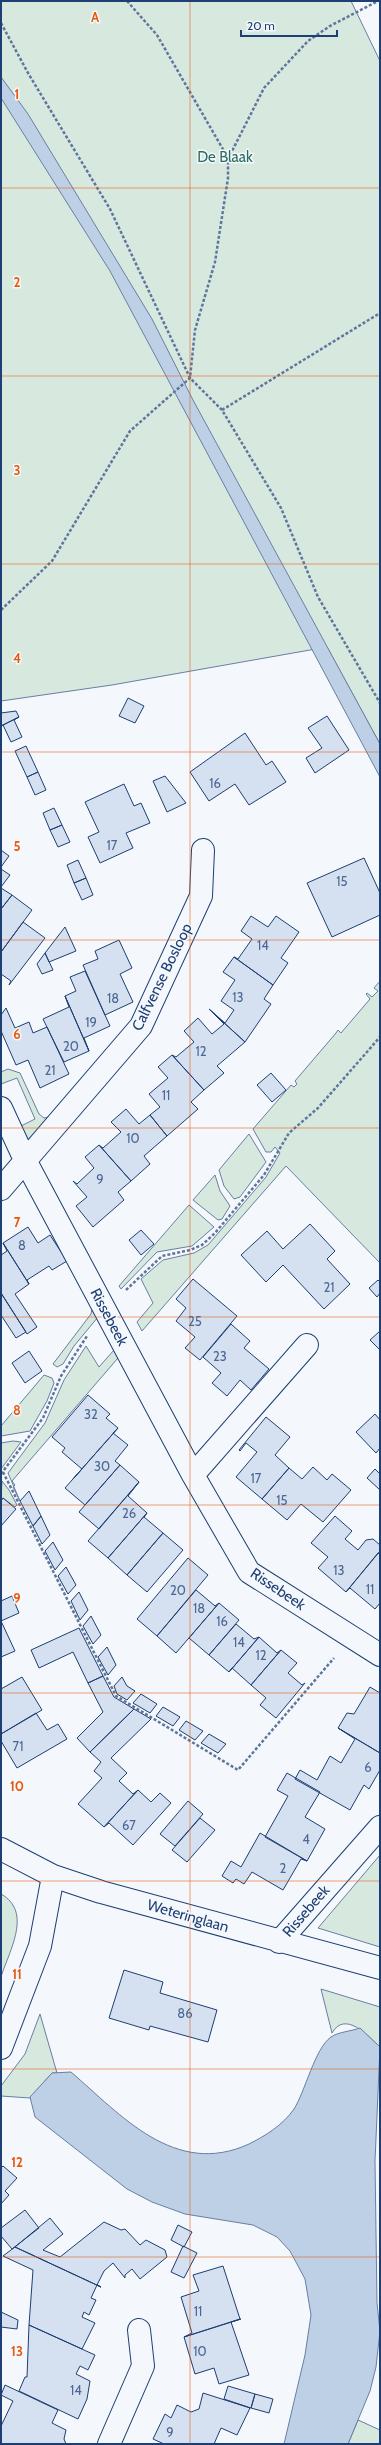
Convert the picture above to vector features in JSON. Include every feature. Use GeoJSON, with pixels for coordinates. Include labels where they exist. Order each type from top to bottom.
{"type":"FeatureCollection","features":[{"type":"Feature","properties":{"kind":"street","name":"Calfvense Bosloop"},"geometry":{"type":"LineString","coordinates":[[1,1189],[141,1026],[201,896],[203,850]]}},
{"type":"Feature","properties":{"kind":"street"},"geometry":{"type":"LineString","coordinates":[[1,1108],[25,1160]]}},
{"type":"Feature","properties":{"kind":"street","name":"Rissebeek"},"geometry":{"type":"LineString","coordinates":[[25,1160],[193,1475],[249,1572],[380,1655]]}},
{"type":"Feature","properties":{"kind":"street"},"geometry":{"type":"LineString","coordinates":[[193,1475],[307,1345]]}},
{"type":"Feature","properties":{"kind":"street","name":"Rissebeek"},"geometry":{"type":"LineString","coordinates":[[279,1942],[380,1827]]}},
{"type":"Feature","properties":{"kind":"street","name":"Weteringlaan"},"geometry":{"type":"LineString","coordinates":[[1,1849],[53,1876],[101,1892],[279,1942],[380,1968]]}},
{"type":"Feature","properties":{"kind":"street"},"geometry":{"type":"LineString","coordinates":[[1,2048],[40,1946],[53,1876]]}},
{"type":"Feature","properties":{"kind":"street"},"geometry":{"type":"LineString","coordinates":[[109,2444],[143,2366],[139,2330]]}},
{"type":"Feature","properties":{"kind":"path"},"geometry":{"type":"LineString","coordinates":[[127,1],[157,35],[228,159]]}},
{"type":"Feature","properties":{"kind":"path"},"geometry":{"type":"LineString","coordinates":[[1,610],[52,561],[130,431],[190,378],[195,330],[215,262],[228,178],[228,159],[264,88],[308,41],[330,26],[378,1],[380,6]]}},
{"type":"Feature","properties":{"kind":"path"},"geometry":{"type":"LineString","coordinates":[[1,23],[28,73],[110,209],[190,378],[222,410],[281,508],[318,597],[380,703]]}},
{"type":"Feature","properties":{"kind":"path"},"geometry":{"type":"LineString","coordinates":[[222,410],[380,313]]}},
{"type":"Feature","properties":{"kind":"path"},"geometry":{"type":"LineString","coordinates":[[352,1636],[238,1770],[116,1696],[2,1473],[43,1418],[70,1361],[107,1312],[134,1280],[155,1260],[162,1256],[190,1250],[202,1245],[215,1233],[264,1175],[289,1133],[318,1108],[380,1037]]}},
{"type":"Feature","properties":{"kind":"green space","name":"De Blaak"},"geometry":{"type":"Polygon","coordinates":[[[1,1],[351,1],[380,61],[380,744],[327,647],[112,685],[1,701],[1,1]]]}},
{"type":"Feature","properties":{"kind":"green space"},"geometry":{"type":"Polygon","coordinates":[[[380,981],[380,1263],[286,1166],[142,1331],[137,1322],[153,1303],[141,1279],[163,1260],[194,1253],[208,1245],[266,1177],[280,1153],[275,1147],[271,1152],[266,1152],[253,1129],[291,1085],[294,1087],[297,1084],[295,1081],[338,1030],[341,1033],[370,999],[366,994],[367,993],[372,997],[378,991],[374,988],[380,981]]]}},
{"type":"Feature","properties":{"kind":"green space"},"geometry":{"type":"Polygon","coordinates":[[[8,1069],[20,1073],[39,1114],[44,1118],[49,1117],[28,1140],[25,1140],[21,1126],[35,1119],[17,1078],[1,1084],[1,1072],[8,1069]]]}},
{"type":"Feature","properties":{"kind":"green space"},"geometry":{"type":"Polygon","coordinates":[[[249,1134],[266,1162],[240,1197],[234,1199],[224,1186],[219,1170],[249,1134]]]}},
{"type":"Feature","properties":{"kind":"green space"},"geometry":{"type":"Polygon","coordinates":[[[215,1175],[220,1191],[230,1206],[222,1219],[218,1220],[193,1200],[215,1175]]]}},
{"type":"Feature","properties":{"kind":"green space"},"geometry":{"type":"Polygon","coordinates":[[[189,1205],[214,1227],[192,1246],[157,1252],[121,1289],[119,1286],[189,1205]]]}},
{"type":"Feature","properties":{"kind":"green space"},"geometry":{"type":"Polygon","coordinates":[[[92,1309],[98,1317],[74,1346],[63,1364],[57,1367],[53,1364],[91,1314],[92,1309]]]}},
{"type":"Feature","properties":{"kind":"green space"},"geometry":{"type":"Polygon","coordinates":[[[86,1346],[99,1367],[114,1350],[118,1358],[12,1481],[15,1485],[14,1486],[8,1473],[45,1423],[64,1380],[86,1346]]]}},
{"type":"Feature","properties":{"kind":"green space"},"geometry":{"type":"Polygon","coordinates":[[[44,1375],[52,1378],[54,1383],[47,1401],[30,1431],[1,1436],[1,1426],[44,1375]]]}},
{"type":"Feature","properties":{"kind":"green space"},"geometry":{"type":"Polygon","coordinates":[[[13,1441],[21,1442],[1,1469],[1,1443],[13,1441]]]}},
{"type":"Feature","properties":{"kind":"green space"},"geometry":{"type":"Polygon","coordinates":[[[2,1481],[17,1505],[15,1507],[3,1498],[1,1501],[2,1481]]]}},
{"type":"Feature","properties":{"kind":"green space"},"geometry":{"type":"Polygon","coordinates":[[[14,1486],[20,1501],[13,1487],[14,1486]]]}},
{"type":"Feature","properties":{"kind":"green space"},"geometry":{"type":"Polygon","coordinates":[[[380,1855],[380,1947],[318,1928],[380,1855]]]}},
{"type":"Feature","properties":{"kind":"green space"},"geometry":{"type":"Polygon","coordinates":[[[1,1894],[11,1902],[16,1911],[17,1921],[13,1944],[1,1977],[1,1894]]]}},
{"type":"Feature","properties":{"kind":"green space"},"geometry":{"type":"Polygon","coordinates":[[[321,1989],[380,2007],[380,2047],[363,2032],[350,2024],[343,2024],[337,2027],[332,2033],[321,1989]]]}},
{"type":"Feature","properties":{"kind":"green space"},"geometry":{"type":"Polygon","coordinates":[[[40,2014],[57,2073],[52,2073],[30,2098],[1,2096],[1,2086],[25,2054],[40,2014]]]}},
{"type":"Feature","properties":{"kind":"green space"},"geometry":{"type":"Polygon","coordinates":[[[358,2420],[380,2430],[380,2444],[348,2444],[358,2420]]]}},
{"type":"Feature","properties":{"kind":"water"},"geometry":{"type":"Polygon","coordinates":[[[1,77],[28,114],[152,319],[193,400],[380,744],[380,777],[110,271],[1,98],[1,77]]]}},
{"type":"Feature","properties":{"kind":"water"},"geometry":{"type":"Polygon","coordinates":[[[360,2028],[380,2047],[375,2161],[377,2303],[380,2331],[376,2367],[370,2391],[348,2444],[284,2444],[305,2355],[311,2315],[305,2279],[290,2251],[277,2237],[253,2225],[185,2214],[152,2202],[127,2189],[35,2117],[30,2097],[52,2073],[71,2072],[130,2123],[151,2137],[173,2147],[197,2153],[222,2152],[255,2141],[273,2130],[285,2120],[294,2109],[315,2060],[325,2043],[334,2035],[360,2028]]]}},
{"type":"Feature","properties":{"kind":"building"},"geometry":{"type":"Polygon","coordinates":[[[128,698],[144,706],[135,723],[119,716],[128,698]]]}},
{"type":"Feature","properties":{"kind":"building"},"geometry":{"type":"Polygon","coordinates":[[[16,711],[19,717],[1,726],[1,713],[16,711]]]}},
{"type":"Feature","properties":{"kind":"building"},"geometry":{"type":"Polygon","coordinates":[[[327,716],[349,750],[315,773],[306,758],[322,748],[308,728],[327,716]]]}},
{"type":"Feature","properties":{"kind":"building"},"geometry":{"type":"Polygon","coordinates":[[[19,717],[14,720],[22,737],[11,742],[3,725],[19,717]]]}},
{"type":"Feature","properties":{"kind":"building"},"geometry":{"type":"Polygon","coordinates":[[[245,733],[266,765],[272,761],[286,782],[249,805],[235,784],[209,801],[190,772],[245,733]]]}},
{"type":"Feature","properties":{"kind":"building"},"geometry":{"type":"Polygon","coordinates":[[[26,746],[38,772],[27,777],[15,751],[26,746]]]}},
{"type":"Feature","properties":{"kind":"building"},"geometry":{"type":"Polygon","coordinates":[[[38,772],[46,790],[35,795],[27,777],[38,772]]]}},
{"type":"Feature","properties":{"kind":"building"},"geometry":{"type":"Polygon","coordinates":[[[165,776],[186,803],[167,812],[153,781],[165,776]]]}},
{"type":"Feature","properties":{"kind":"building"},"geometry":{"type":"Polygon","coordinates":[[[124,784],[134,806],[141,803],[150,823],[126,833],[133,848],[100,863],[88,837],[99,832],[85,802],[124,784]]]}},
{"type":"Feature","properties":{"kind":"building"},"geometry":{"type":"Polygon","coordinates":[[[54,808],[62,825],[50,830],[43,813],[54,808]]]}},
{"type":"Feature","properties":{"kind":"building"},"geometry":{"type":"Polygon","coordinates":[[[62,825],[70,842],[58,847],[50,830],[62,825]]]}},
{"type":"Feature","properties":{"kind":"building"},"geometry":{"type":"Polygon","coordinates":[[[1,850],[9,856],[1,867],[1,850]]]}},
{"type":"Feature","properties":{"kind":"building"},"geometry":{"type":"Polygon","coordinates":[[[364,858],[380,893],[380,915],[332,937],[307,883],[364,858]]]}},
{"type":"Feature","properties":{"kind":"building"},"geometry":{"type":"Polygon","coordinates":[[[78,860],[86,878],[74,883],[67,865],[78,860]]]}},
{"type":"Feature","properties":{"kind":"building"},"geometry":{"type":"Polygon","coordinates":[[[1,869],[10,875],[1,887],[1,869]]]}},
{"type":"Feature","properties":{"kind":"building"},"geometry":{"type":"Polygon","coordinates":[[[86,878],[93,895],[82,900],[74,883],[86,878]]]}},
{"type":"Feature","properties":{"kind":"building"},"geometry":{"type":"Polygon","coordinates":[[[1,888],[12,895],[1,909],[1,888]]]}},
{"type":"Feature","properties":{"kind":"building"},"geometry":{"type":"Polygon","coordinates":[[[12,895],[32,910],[1,952],[1,909],[12,895]]]}},
{"type":"Feature","properties":{"kind":"building"},"geometry":{"type":"Polygon","coordinates":[[[251,916],[268,927],[276,916],[299,932],[281,958],[288,963],[273,985],[234,957],[238,959],[252,939],[241,931],[251,916]]]}},
{"type":"Feature","properties":{"kind":"building"},"geometry":{"type":"Polygon","coordinates":[[[23,922],[45,938],[9,985],[11,981],[1,974],[1,952],[23,922]]]}},
{"type":"Feature","properties":{"kind":"building"},"geometry":{"type":"Polygon","coordinates":[[[65,927],[76,951],[49,962],[45,953],[65,927]]]}},
{"type":"Feature","properties":{"kind":"building"},"geometry":{"type":"Polygon","coordinates":[[[119,940],[132,968],[120,974],[133,1002],[105,1015],[83,965],[98,959],[95,951],[119,940]]]}},
{"type":"Feature","properties":{"kind":"building"},"geometry":{"type":"Polygon","coordinates":[[[45,953],[53,970],[42,974],[37,964],[45,953]]]}},
{"type":"Feature","properties":{"kind":"building"},"geometry":{"type":"Polygon","coordinates":[[[234,957],[273,985],[264,999],[271,1004],[245,1042],[209,1009],[225,1023],[234,1010],[221,1001],[235,980],[223,972],[234,957]]]}},
{"type":"Feature","properties":{"kind":"building"},"geometry":{"type":"Polygon","coordinates":[[[85,971],[110,1026],[84,1038],[89,1051],[65,996],[76,991],[70,977],[85,971]]]}},
{"type":"Feature","properties":{"kind":"building"},"geometry":{"type":"Polygon","coordinates":[[[65,996],[89,1051],[64,1062],[43,1019],[69,1007],[65,996]]]}},
{"type":"Feature","properties":{"kind":"building"},"geometry":{"type":"Polygon","coordinates":[[[6,1008],[15,1028],[29,1022],[33,1033],[47,1027],[69,1074],[40,1088],[28,1060],[16,1065],[1,1031],[1,1015],[6,1008]]]}},
{"type":"Feature","properties":{"kind":"building"},"geometry":{"type":"Polygon","coordinates":[[[209,1009],[245,1042],[217,1066],[224,1073],[204,1090],[172,1055],[176,1057],[194,1042],[184,1031],[198,1018],[212,1034],[224,1024],[209,1009]]]}},
{"type":"Feature","properties":{"kind":"building"},"geometry":{"type":"Polygon","coordinates":[[[172,1055],[204,1090],[191,1102],[198,1109],[167,1136],[150,1115],[160,1107],[149,1094],[168,1078],[158,1067],[172,1055]]]}},
{"type":"Feature","properties":{"kind":"building"},"geometry":{"type":"Polygon","coordinates":[[[271,1073],[286,1090],[272,1102],[257,1085],[271,1073]]]}},
{"type":"Feature","properties":{"kind":"building"},"geometry":{"type":"Polygon","coordinates":[[[126,1109],[139,1124],[150,1115],[167,1136],[144,1156],[150,1164],[131,1181],[99,1145],[103,1148],[121,1132],[111,1122],[126,1109]]]}},
{"type":"Feature","properties":{"kind":"building"},"geometry":{"type":"Polygon","coordinates":[[[99,1145],[131,1181],[118,1192],[124,1200],[93,1227],[76,1206],[87,1197],[73,1181],[77,1184],[94,1168],[85,1157],[99,1145]]]}},
{"type":"Feature","properties":{"kind":"building"},"geometry":{"type":"Polygon","coordinates":[[[310,1224],[335,1251],[327,1259],[350,1284],[324,1309],[283,1265],[266,1282],[241,1255],[267,1231],[283,1249],[310,1224]]]}},
{"type":"Feature","properties":{"kind":"building"},"geometry":{"type":"Polygon","coordinates":[[[28,1227],[38,1243],[50,1235],[67,1261],[52,1270],[49,1266],[27,1280],[29,1284],[3,1243],[28,1227]]]}},
{"type":"Feature","properties":{"kind":"building"},"geometry":{"type":"Polygon","coordinates":[[[141,1230],[154,1244],[141,1255],[129,1240],[141,1230]]]}},
{"type":"Feature","properties":{"kind":"building"},"geometry":{"type":"Polygon","coordinates":[[[3,1243],[29,1284],[15,1294],[37,1327],[27,1334],[1,1293],[1,1255],[7,1251],[3,1243]]]}},
{"type":"Feature","properties":{"kind":"building"},"geometry":{"type":"Polygon","coordinates":[[[193,1279],[237,1316],[200,1360],[185,1348],[195,1337],[176,1321],[186,1308],[176,1299],[193,1279]]]}},
{"type":"Feature","properties":{"kind":"building"},"geometry":{"type":"Polygon","coordinates":[[[378,1280],[380,1282],[380,1293],[377,1297],[369,1288],[378,1280]]]}},
{"type":"Feature","properties":{"kind":"building"},"geometry":{"type":"Polygon","coordinates":[[[1,1293],[26,1332],[16,1338],[1,1315],[1,1293]]]}},
{"type":"Feature","properties":{"kind":"building"},"geometry":{"type":"Polygon","coordinates":[[[231,1324],[250,1341],[244,1348],[269,1369],[251,1390],[240,1380],[227,1396],[212,1383],[221,1373],[203,1357],[231,1324]]]}},
{"type":"Feature","properties":{"kind":"building"},"geometry":{"type":"Polygon","coordinates":[[[380,1331],[380,1350],[370,1340],[380,1331]]]}},
{"type":"Feature","properties":{"kind":"building"},"geometry":{"type":"Polygon","coordinates":[[[29,1351],[42,1371],[25,1383],[12,1363],[29,1351]]]}},
{"type":"Feature","properties":{"kind":"building"},"geometry":{"type":"Polygon","coordinates":[[[88,1395],[110,1414],[106,1418],[118,1428],[82,1469],[62,1452],[65,1448],[52,1437],[88,1395]]]}},
{"type":"Feature","properties":{"kind":"building"},"geometry":{"type":"Polygon","coordinates":[[[375,1414],[380,1420],[380,1448],[376,1453],[356,1432],[375,1414]]]}},
{"type":"Feature","properties":{"kind":"building"},"geometry":{"type":"Polygon","coordinates":[[[266,1417],[290,1437],[275,1455],[289,1468],[262,1499],[236,1477],[257,1452],[246,1443],[240,1451],[239,1450],[266,1417]]]}},
{"type":"Feature","properties":{"kind":"building"},"geometry":{"type":"Polygon","coordinates":[[[113,1433],[128,1445],[115,1461],[120,1465],[85,1505],[65,1488],[113,1433]]]}},
{"type":"Feature","properties":{"kind":"building"},"geometry":{"type":"Polygon","coordinates":[[[120,1465],[139,1482],[99,1529],[79,1512],[120,1465]]]}},
{"type":"Feature","properties":{"kind":"building"},"geometry":{"type":"Polygon","coordinates":[[[313,1467],[327,1480],[332,1474],[351,1490],[323,1522],[301,1504],[287,1520],[262,1499],[289,1468],[302,1479],[313,1467]]]}},
{"type":"Feature","properties":{"kind":"building"},"geometry":{"type":"Polygon","coordinates":[[[375,1469],[380,1474],[380,1490],[367,1478],[375,1469]]]}},
{"type":"Feature","properties":{"kind":"building"},"geometry":{"type":"Polygon","coordinates":[[[139,1482],[128,1496],[147,1513],[108,1558],[88,1541],[139,1482]]]}},
{"type":"Feature","properties":{"kind":"building"},"geometry":{"type":"Polygon","coordinates":[[[29,1491],[41,1516],[33,1526],[20,1501],[29,1491]]]}},
{"type":"Feature","properties":{"kind":"building"},"geometry":{"type":"Polygon","coordinates":[[[3,1498],[16,1509],[1,1526],[1,1501],[3,1498]]]}},
{"type":"Feature","properties":{"kind":"building"},"geometry":{"type":"Polygon","coordinates":[[[147,1513],[144,1517],[163,1533],[127,1575],[108,1558],[147,1513]]]}},
{"type":"Feature","properties":{"kind":"building"},"geometry":{"type":"Polygon","coordinates":[[[41,1516],[50,1535],[42,1544],[33,1526],[41,1516]]]}},
{"type":"Feature","properties":{"kind":"building"},"geometry":{"type":"Polygon","coordinates":[[[335,1516],[352,1531],[345,1539],[358,1550],[366,1540],[373,1539],[380,1545],[380,1551],[346,1592],[318,1568],[328,1557],[311,1543],[335,1516]]]}},
{"type":"Feature","properties":{"kind":"building"},"geometry":{"type":"Polygon","coordinates":[[[163,1533],[183,1550],[147,1592],[127,1575],[163,1533]]]}},
{"type":"Feature","properties":{"kind":"building"},"geometry":{"type":"Polygon","coordinates":[[[53,1542],[63,1560],[55,1570],[45,1551],[53,1542]]]}},
{"type":"Feature","properties":{"kind":"building"},"geometry":{"type":"Polygon","coordinates":[[[378,1553],[380,1555],[380,1603],[375,1609],[350,1588],[346,1592],[378,1553]]]}},
{"type":"Feature","properties":{"kind":"building"},"geometry":{"type":"Polygon","coordinates":[[[188,1558],[208,1575],[157,1636],[137,1619],[188,1558]]]}},
{"type":"Feature","properties":{"kind":"building"},"geometry":{"type":"Polygon","coordinates":[[[66,1567],[76,1585],[68,1594],[58,1576],[66,1567]]]}},
{"type":"Feature","properties":{"kind":"building"},"geometry":{"type":"Polygon","coordinates":[[[196,1590],[215,1606],[219,1603],[176,1653],[157,1636],[196,1590]]]}},
{"type":"Feature","properties":{"kind":"building"},"geometry":{"type":"Polygon","coordinates":[[[79,1592],[88,1610],[80,1620],[71,1601],[79,1592]]]}},
{"type":"Feature","properties":{"kind":"building"},"geometry":{"type":"Polygon","coordinates":[[[12,1596],[19,1613],[1,1621],[1,1601],[12,1596]]]}},
{"type":"Feature","properties":{"kind":"building"},"geometry":{"type":"Polygon","coordinates":[[[219,1603],[239,1620],[209,1655],[189,1638],[219,1603]]]}},
{"type":"Feature","properties":{"kind":"building"},"geometry":{"type":"Polygon","coordinates":[[[91,1616],[101,1635],[93,1644],[83,1626],[91,1616]]]}},
{"type":"Feature","properties":{"kind":"building"},"geometry":{"type":"Polygon","coordinates":[[[1,1621],[15,1651],[1,1657],[1,1621]]]}},
{"type":"Feature","properties":{"kind":"building"},"geometry":{"type":"Polygon","coordinates":[[[236,1624],[254,1639],[259,1637],[229,1672],[209,1655],[236,1624]]]}},
{"type":"Feature","properties":{"kind":"building"},"geometry":{"type":"Polygon","coordinates":[[[79,1628],[103,1676],[88,1683],[73,1652],[39,1668],[31,1650],[79,1628]]]}},
{"type":"Feature","properties":{"kind":"building"},"geometry":{"type":"Polygon","coordinates":[[[259,1637],[277,1653],[281,1650],[251,1685],[232,1668],[259,1637]]]}},
{"type":"Feature","properties":{"kind":"building"},"geometry":{"type":"Polygon","coordinates":[[[107,1647],[116,1665],[108,1675],[98,1657],[107,1647]]]}},
{"type":"Feature","properties":{"kind":"building"},"geometry":{"type":"Polygon","coordinates":[[[281,1650],[297,1663],[288,1673],[302,1685],[305,1683],[276,1718],[260,1705],[266,1698],[251,1685],[281,1650]]]}},
{"type":"Feature","properties":{"kind":"building"},"geometry":{"type":"Polygon","coordinates":[[[103,1676],[114,1697],[134,1709],[90,1752],[77,1738],[103,1712],[88,1683],[103,1676]]]}},
{"type":"Feature","properties":{"kind":"building"},"geometry":{"type":"Polygon","coordinates":[[[22,1677],[42,1710],[1,1734],[1,1689],[22,1677]]]}},
{"type":"Feature","properties":{"kind":"building"},"geometry":{"type":"Polygon","coordinates":[[[122,1677],[127,1686],[135,1691],[127,1700],[117,1694],[114,1686],[122,1677]]]}},
{"type":"Feature","properties":{"kind":"building"},"geometry":{"type":"Polygon","coordinates":[[[370,1687],[380,1693],[380,1753],[338,1728],[347,1713],[354,1714],[370,1687]]]}},
{"type":"Feature","properties":{"kind":"building"},"geometry":{"type":"Polygon","coordinates":[[[141,1694],[157,1704],[150,1713],[133,1703],[141,1694]]]}},
{"type":"Feature","properties":{"kind":"building"},"geometry":{"type":"Polygon","coordinates":[[[163,1707],[180,1717],[173,1726],[156,1716],[163,1707]]]}},
{"type":"Feature","properties":{"kind":"building"},"geometry":{"type":"Polygon","coordinates":[[[134,1709],[151,1719],[111,1758],[127,1773],[119,1781],[133,1794],[138,1790],[104,1827],[78,1804],[102,1778],[94,1771],[101,1762],[90,1752],[134,1709]]]}},
{"type":"Feature","properties":{"kind":"building"},"geometry":{"type":"Polygon","coordinates":[[[36,1713],[47,1730],[58,1724],[67,1739],[17,1768],[1,1741],[1,1734],[36,1713]]]}},
{"type":"Feature","properties":{"kind":"building"},"geometry":{"type":"Polygon","coordinates":[[[186,1721],[203,1731],[195,1740],[179,1730],[186,1721]]]}},
{"type":"Feature","properties":{"kind":"building"},"geometry":{"type":"Polygon","coordinates":[[[338,1728],[380,1753],[380,1770],[369,1789],[364,1785],[350,1810],[295,1779],[300,1770],[317,1780],[330,1756],[341,1763],[355,1739],[338,1728]]]}},
{"type":"Feature","properties":{"kind":"building"},"geometry":{"type":"Polygon","coordinates":[[[209,1734],[226,1744],[218,1753],[201,1743],[209,1734]]]}},
{"type":"Feature","properties":{"kind":"building"},"geometry":{"type":"Polygon","coordinates":[[[287,1773],[320,1792],[305,1817],[325,1829],[307,1861],[265,1837],[288,1796],[277,1790],[287,1773]]]}},
{"type":"Feature","properties":{"kind":"building"},"geometry":{"type":"Polygon","coordinates":[[[138,1790],[151,1802],[160,1793],[171,1803],[133,1845],[109,1823],[104,1827],[138,1790]]]}},
{"type":"Feature","properties":{"kind":"building"},"geometry":{"type":"Polygon","coordinates":[[[188,1801],[203,1814],[175,1846],[160,1834],[188,1801]]]}},
{"type":"Feature","properties":{"kind":"building"},"geometry":{"type":"Polygon","coordinates":[[[200,1818],[215,1830],[187,1862],[172,1850],[200,1818]]]}},
{"type":"Feature","properties":{"kind":"building"},"geometry":{"type":"Polygon","coordinates":[[[260,1833],[307,1861],[301,1859],[283,1890],[252,1872],[244,1884],[236,1879],[233,1883],[222,1876],[231,1861],[241,1867],[260,1833]]]}},
{"type":"Feature","properties":{"kind":"building"},"geometry":{"type":"Polygon","coordinates":[[[124,1970],[163,1982],[160,1993],[217,2010],[208,2042],[150,2026],[149,2030],[109,2018],[124,1970]]]}},
{"type":"Feature","properties":{"kind":"building"},"geometry":{"type":"Polygon","coordinates":[[[3,2166],[17,2178],[5,2191],[9,2195],[1,2204],[1,2168],[3,2166]]]}},
{"type":"Feature","properties":{"kind":"building"},"geometry":{"type":"Polygon","coordinates":[[[25,2210],[39,2228],[12,2249],[1,2236],[1,2228],[25,2210]]]}},
{"type":"Feature","properties":{"kind":"building"},"geometry":{"type":"Polygon","coordinates":[[[50,2218],[63,2234],[43,2250],[60,2257],[104,2222],[121,2230],[125,2229],[140,2245],[146,2240],[165,2250],[167,2257],[140,2279],[132,2269],[125,2275],[125,2278],[113,2263],[104,2271],[97,2285],[101,2287],[15,2247],[50,2218]]]}},
{"type":"Feature","properties":{"kind":"building"},"geometry":{"type":"Polygon","coordinates":[[[178,2225],[192,2232],[184,2247],[171,2240],[178,2225]]]}},
{"type":"Feature","properties":{"kind":"building"},"geometry":{"type":"Polygon","coordinates":[[[183,2246],[197,2253],[184,2278],[171,2272],[183,2246]]]}},
{"type":"Feature","properties":{"kind":"building"},"geometry":{"type":"Polygon","coordinates":[[[15,2247],[97,2285],[91,2298],[96,2300],[89,2315],[84,2312],[82,2317],[95,2323],[82,2349],[29,2325],[33,2270],[3,2256],[15,2247]]]}},
{"type":"Feature","properties":{"kind":"building"},"geometry":{"type":"Polygon","coordinates":[[[223,2266],[240,2319],[184,2337],[192,2333],[181,2297],[199,2291],[193,2275],[223,2266]]]}},
{"type":"Feature","properties":{"kind":"building"},"geometry":{"type":"Polygon","coordinates":[[[1,2312],[18,2320],[17,2329],[1,2327],[1,2312]]]}},
{"type":"Feature","properties":{"kind":"building"},"geometry":{"type":"Polygon","coordinates":[[[231,2322],[249,2375],[219,2384],[214,2368],[195,2374],[184,2337],[231,2322]]]}},
{"type":"Feature","properties":{"kind":"building"},"geometry":{"type":"Polygon","coordinates":[[[29,2325],[95,2355],[88,2370],[80,2366],[76,2374],[90,2381],[87,2399],[78,2419],[19,2391],[25,2377],[27,2377],[29,2325]]]}},
{"type":"Feature","properties":{"kind":"building"},"geometry":{"type":"Polygon","coordinates":[[[5,2385],[58,2410],[52,2423],[66,2430],[64,2439],[66,2444],[1,2444],[1,2426],[13,2401],[1,2395],[5,2385]]]}},
{"type":"Feature","properties":{"kind":"building"},"geometry":{"type":"Polygon","coordinates":[[[228,2386],[255,2394],[251,2408],[224,2399],[228,2386]]]}},
{"type":"Feature","properties":{"kind":"building"},"geometry":{"type":"Polygon","coordinates":[[[203,2393],[250,2408],[237,2435],[221,2428],[214,2444],[164,2444],[153,2439],[165,2414],[171,2418],[177,2405],[191,2412],[199,2409],[203,2393]]]}},
{"type":"Feature","properties":{"kind":"building"},"geometry":{"type":"Polygon","coordinates":[[[255,2394],[273,2399],[269,2413],[251,2408],[255,2394]]]}}]}
